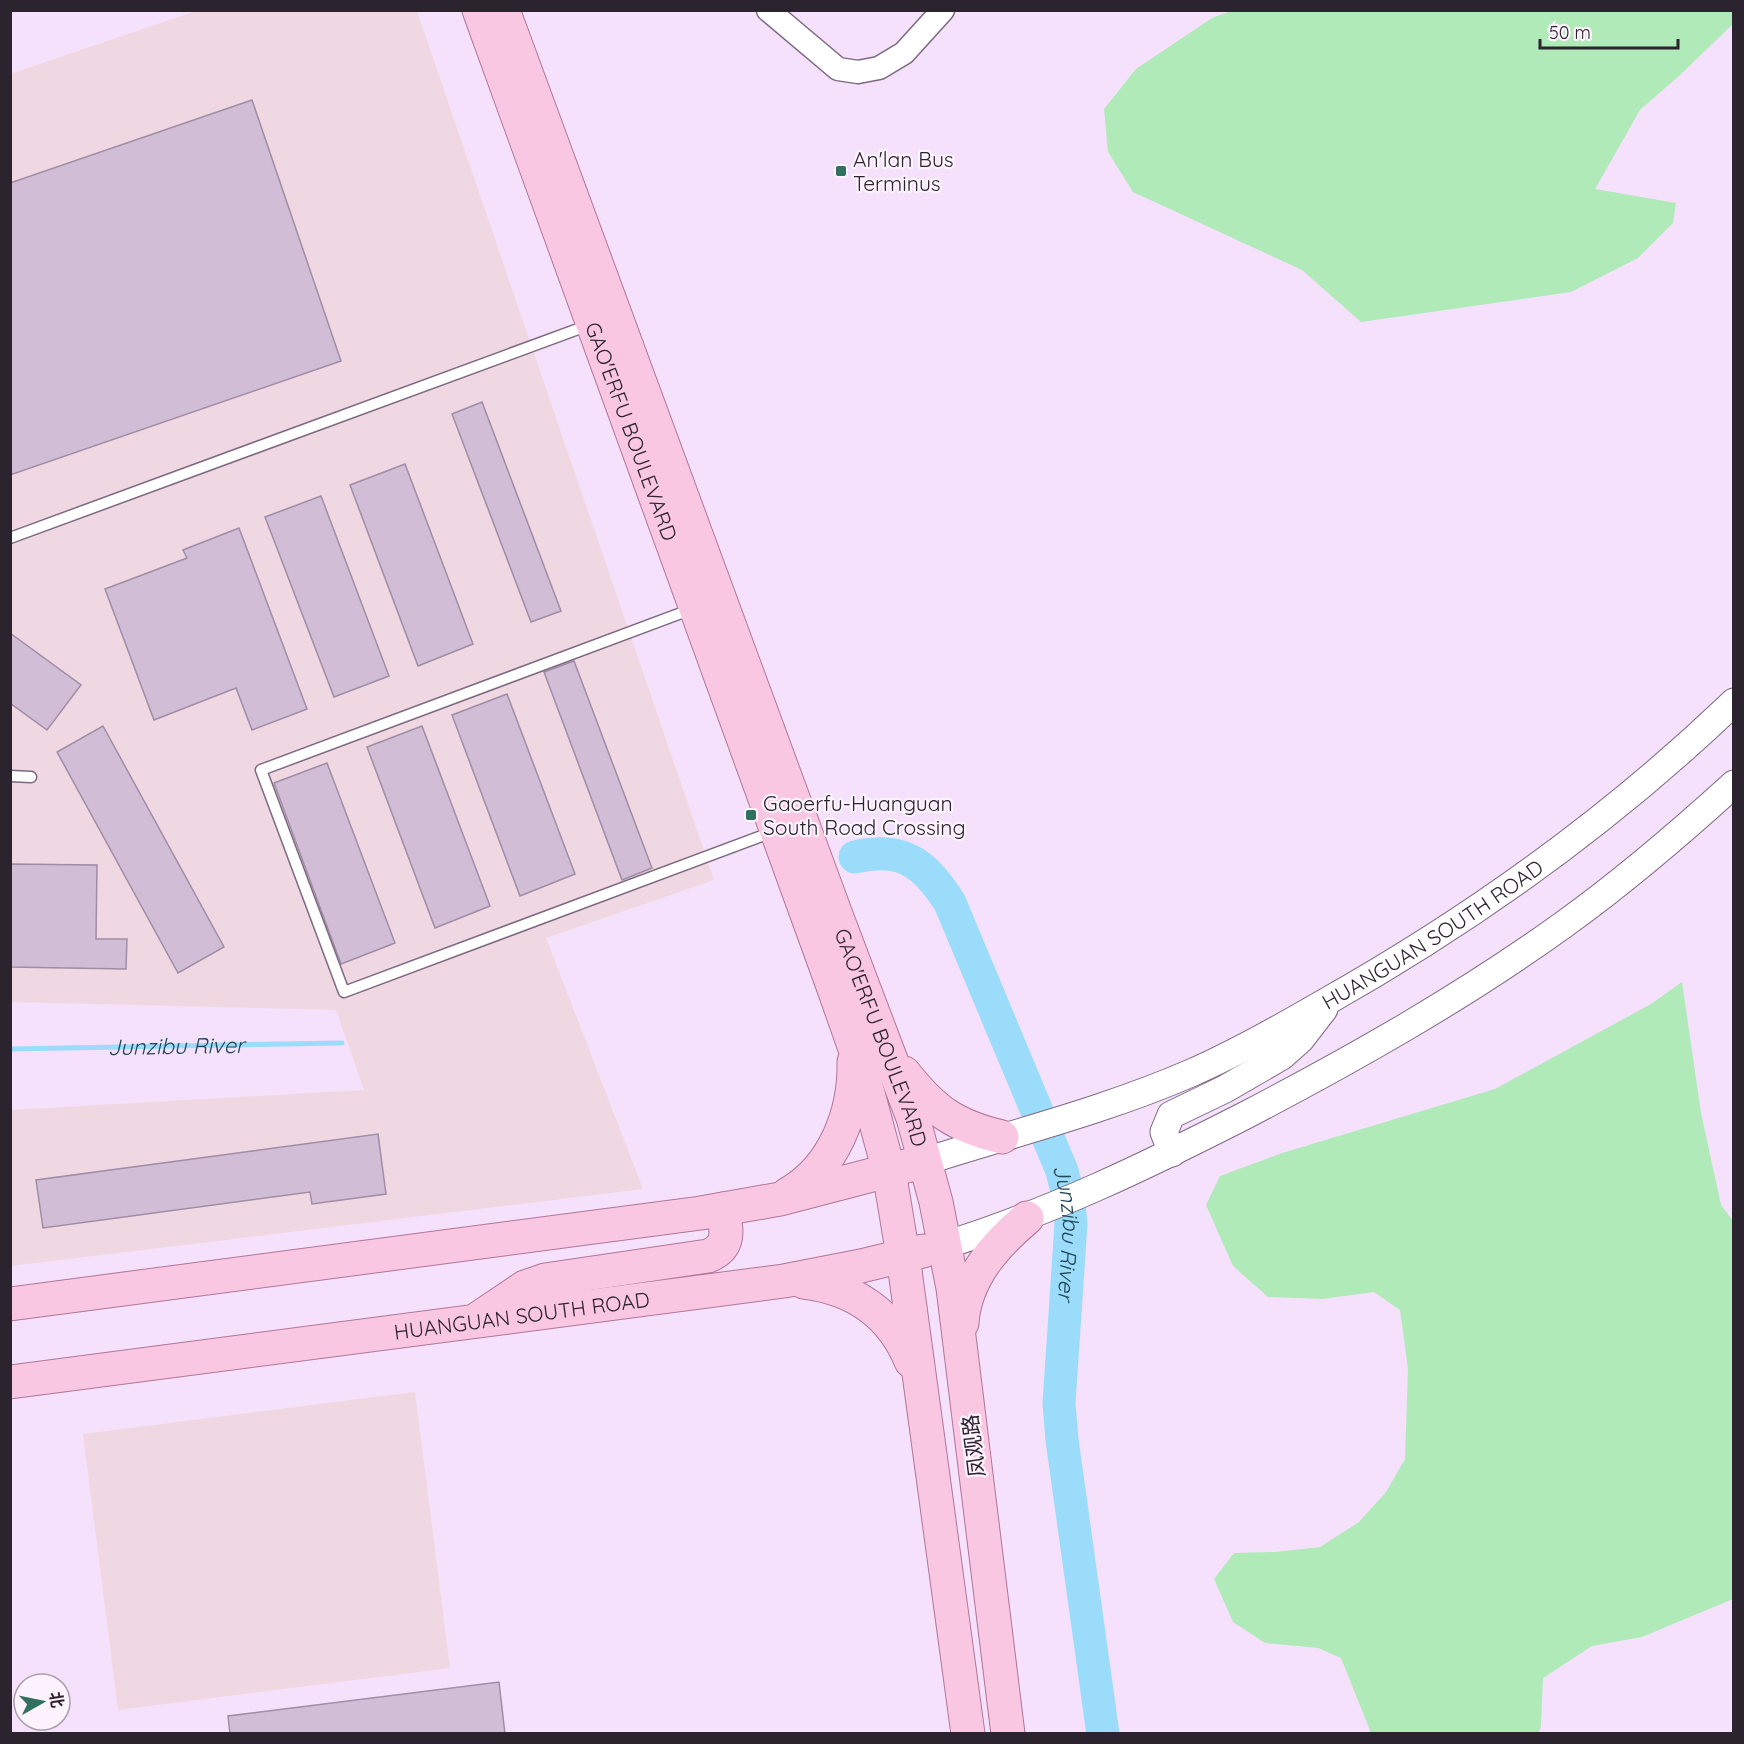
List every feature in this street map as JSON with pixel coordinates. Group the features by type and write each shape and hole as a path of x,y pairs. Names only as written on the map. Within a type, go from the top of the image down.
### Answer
{"main road":[{"name":"GAO'ERFU BOULEVARD","path":"478,10 696,608 823,920 867,1038 913,1118 926,1161"},
{"name":"GAO'ERFU BOULEVARD","path":"503,10 790,842"},
{"name":"GAO'ERFU BOULEVARD","path":"867,1038 878,1125 889,1171"},
{"path":"780,1199 799,1188 815,1174 839,1137 867,1038 896,1062 936,1109 958,1123 1002,1137"},
{"path":"10,1304 632,1223 723,1209 780,1199 926,1161"},
{"name":"凤观路","path":"926,1161 945,1245 960,1342 1008,1734"},
{"name":"凤观路","path":"889,1171 903,1256 968,1734"},
{"path":"473,1322 525,1287 545,1280 708,1256 718,1252 724,1244 727,1233 723,1209"},
{"path":"960,1342 962,1314 979,1270 990,1253 1027,1218"},
{"name":"HUANGUAN SOUTH ROAD","path":"10,1382 784,1281 945,1245"},
{"path":"784,1281 821,1284 843,1291 864,1301 882,1314 896,1331 907,1351 921,1393"}],"street":[{"path":"768,10 838,69 858,72 879,68 904,53 943,10"},
{"name":"HUANGUAN SOUTH ROAD","path":"1002,1137 1094,1109 1191,1073 1236,1052 1332,999 1407,954 1522,879 1627,799 1734,702"},
{"path":"1332,999 1300,1040 1282,1056 1225,1089 1171,1116 1164,1132 1172,1153 1294,1090 1375,1044 1510,961 1614,886 1734,784"},
{"path":"926,1161 1002,1137"},
{"name":"HUANGUAN SOUTH ROAD","path":"945,1245 1027,1218 1172,1153"}],"lane":[{"path":"10,538 593,324"},
{"path":"696,608 261,770 344,992 790,842"},
{"path":"10,776 31,777"}],"shaded area":[{"path":"196,11 417,11 714,880 546,938 643,1189 11,1266 11,1110 364,1090 336,1010 11,1002 10,74"},
{"path":"415,1392 450,1668 118,1710 83,1434"}],"green space":[{"path":"1733,10 1734,23 1640,110 1595,189 1676,203 1673,223 1638,258 1571,292 1361,322 1302,270 1133,192 1108,152 1104,109 1136,69 1212,18 1231,11"},
{"path":"1682,982 1701,1113 1721,1205 1733,1221 1733,1599 1642,1637 1592,1646 1543,1678 1539,1733 1371,1733 1341,1658 1318,1648 1265,1643 1233,1622 1214,1579 1234,1553 1275,1552 1320,1547 1359,1522 1386,1492 1405,1459 1408,1369 1400,1310 1374,1292 1322,1299 1268,1297 1233,1266 1206,1205 1220,1176 1282,1153 1495,1089 1651,1004"}],"building":[{"path":"252,100 341,361 10,475 10,183"},
{"path":"482,402 561,611 531,622 452,414"},
{"path":"405,464 473,644 418,666 350,485"},
{"path":"321,496 389,676 334,697 265,517"},
{"path":"239,528 307,709 252,730 236,688 154,720 105,589 187,558 183,550"},
{"path":"10,633 81,685 47,730 10,703"},
{"path":"574,661 652,868 622,880 544,672"},
{"path":"507,694 575,874 520,896 452,715"},
{"path":"103,726 224,947 178,973 57,752"},
{"path":"422,726 490,906 435,928 367,747"},
{"path":"327,763 395,943 341,964 274,783"},
{"path":"10,864 97,865 96,939 127,939 126,969 10,967"},
{"path":"378,1134 386,1194 312,1204 310,1192 43,1228 36,1180"},
{"path":"499,1682 505,1734 230,1734 228,1716"}],"waterway":[{"name":"Junzibu River","path":"855,857 872,854 899,856 921,868 941,889 950,903 1062,1171 1068,1195 1071,1224 1059,1403 1062,1440 1103,1734"},
{"name":"Junzibu River","path":"10,1049 342,1043"}],"place":[{"name":"An'lan Bus Terminus","path":"841,171"},
{"name":"Gaoerfu-Huanguan South Road Crossing","path":"751,815"}]}
